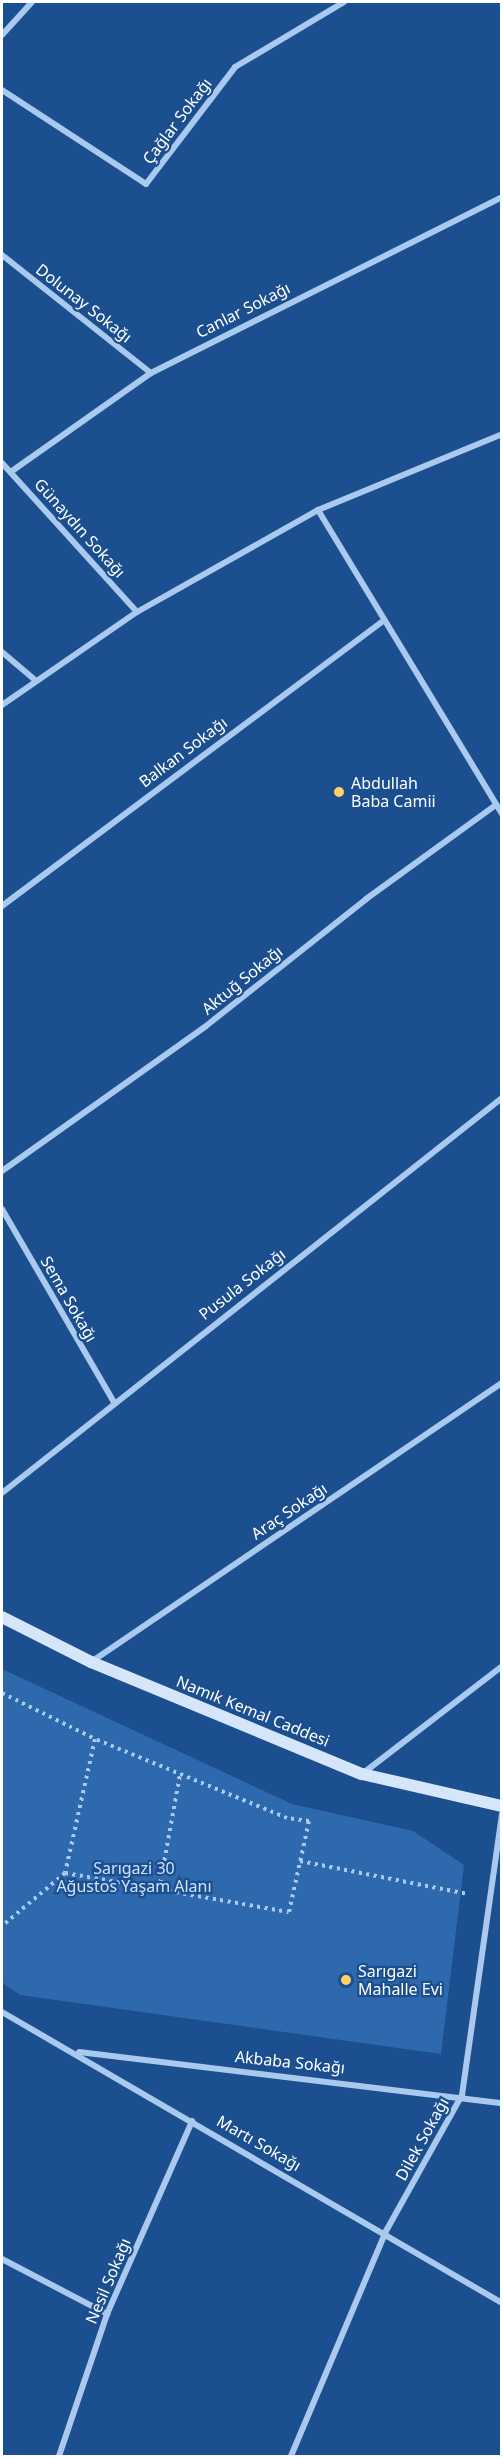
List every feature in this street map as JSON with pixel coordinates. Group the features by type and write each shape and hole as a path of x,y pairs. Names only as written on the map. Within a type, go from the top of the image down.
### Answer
{"main road":[{"name":"Namık Kemal Caddesi","path":"2,1617 91,1662 362,1774 501,1806"}],"street":[{"path":"2,35 32,2"},
{"name":"Çağlar Sokağı","path":"2,90 146,184 235,67 344,2"},
{"name":"Canlar Sokağı","path":"12,471 151,373 501,197"},
{"name":"Dolunay Sokağı","path":"2,255 151,373"},
{"path":"2,705 35,680 137,612 318,510 501,434"},
{"name":"Günaydın Sokağı","path":"2,463 12,471 137,612"},
{"path":"318,510 382,622 501,814"},
{"name":"Balkan Sokağı","path":"2,906 382,622"},
{"path":"2,652 35,680"},
{"name":"Aktuğ Sokağı","path":"2,1171 206,1026 366,898 496,805"},
{"name":"Pusula Sokağı","path":"2,1493 114,1402 501,1098"},
{"name":"Sema Sokağı","path":"2,1209 114,1402"},
{"name":"Araç Sokağı","path":"91,1662 501,1383"},
{"path":"362,1774 501,1666"},
{"name":"Dilek Sokağı","path":"291,2457 386,2231 462,2095 501,1814"},
{"name":"Martı Sokağı","path":"2,2012 75,2051 192,2121 386,2231 501,2303"},
{"name":"Akbaba Sokağı","path":"75,2051 462,2095 501,2103"},
{"name":"Nesil Sokağı","path":"59,2457 107,2314 192,2121"},
{"path":"2,2259 107,2314"}],"path":[{"path":"2,1700 4,1694 95,1739 287,1818 309,1821 289,1912 65,1873"},
{"path":"2,1926 65,1873 95,1739"},
{"path":"159,1890 180,1774"},
{"path":"300,1861 490,1898"}],"green space":[{"name":"Sarıgazi 30 Ağustos Yaşam Alanı","path":"2,1669 292,1804 413,1831 464,1865 441,2054 20,1995 2,1983"}],"place":[{"name":"Abdullah Baba Camii","path":"339,792"},
{"name":"Sarıgazi Mahalle Evi","path":"346,1980"}]}
